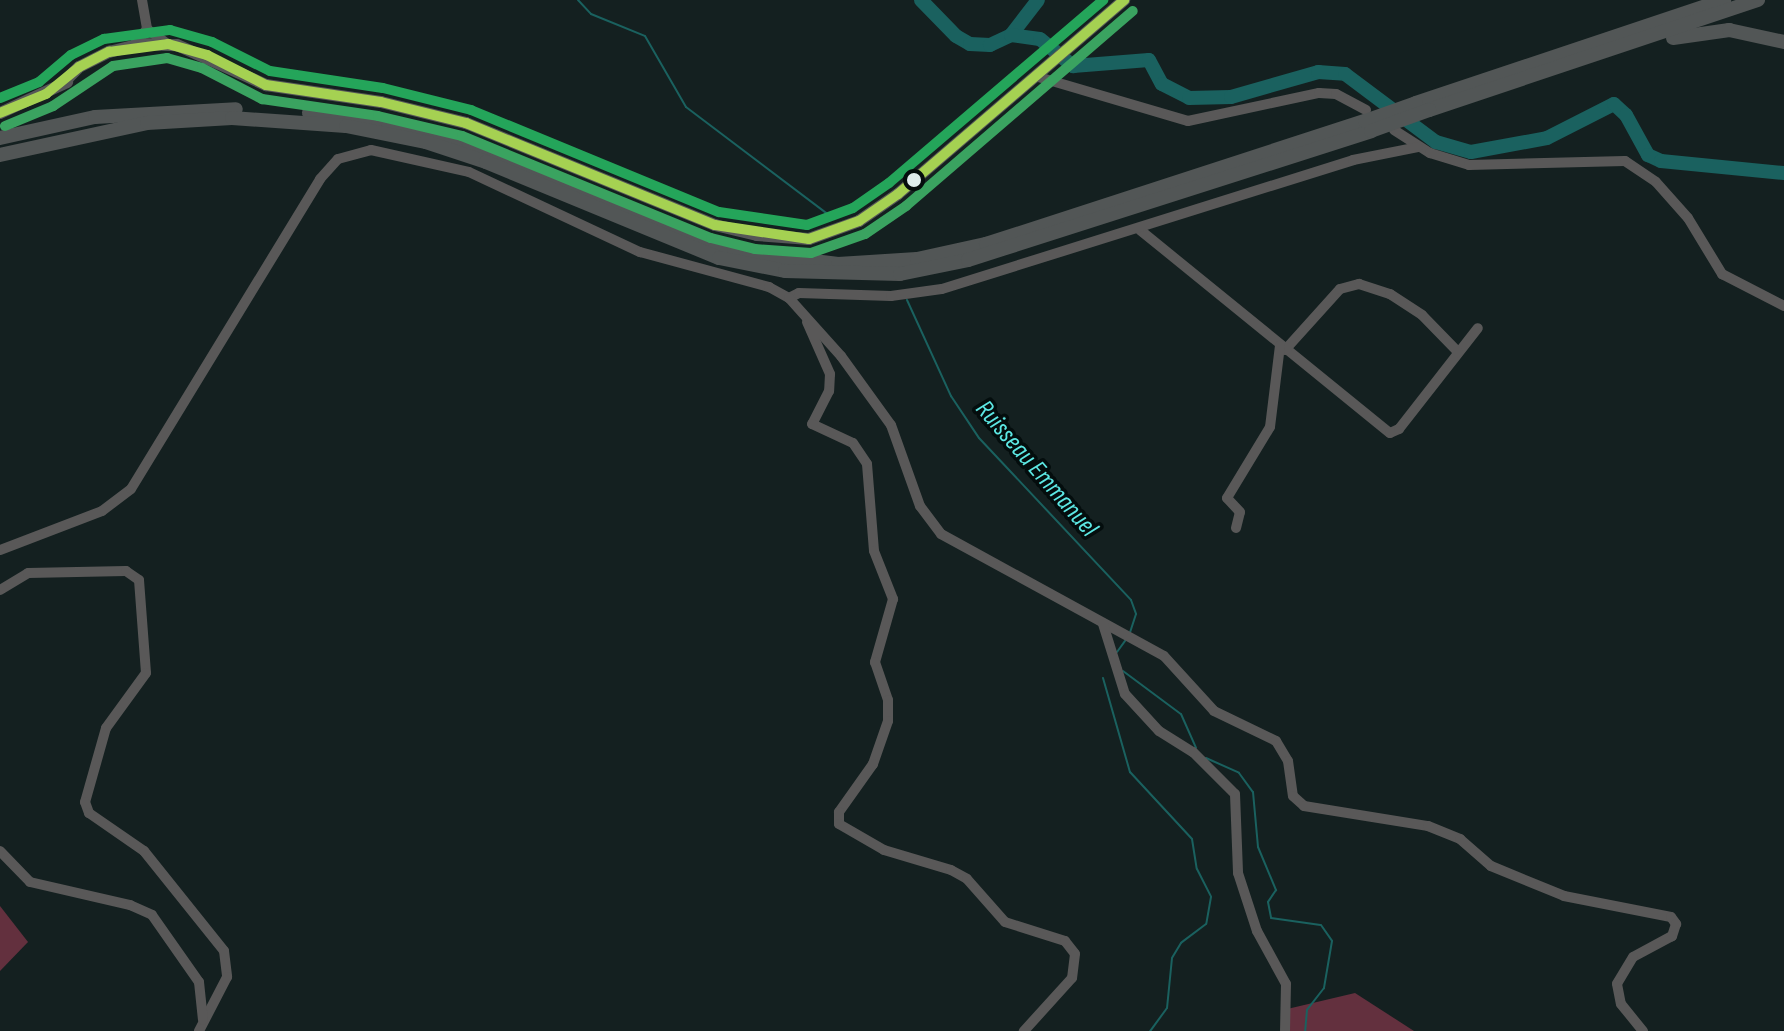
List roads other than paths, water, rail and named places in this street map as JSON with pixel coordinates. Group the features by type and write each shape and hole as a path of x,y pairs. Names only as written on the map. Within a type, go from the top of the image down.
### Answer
{"highway":[{"path":"1422,107 1721,0"},
{"path":"0,138 95,117 188,109 285,111 388,122 497,155 734,251 838,264 917,259 986,244 1368,121 1622,49 1758,0"},
{"path":"1622,49 1729,30 1784,42"},
{"path":"0,155 147,123 232,118 346,126 426,142 486,162 719,258 785,271 900,274 968,260 1368,121"}],"main road":[{"path":"62,84 95,58 140,45 183,49 266,85 381,102 466,123 685,214 787,239 833,233 878,209 1124,0"},
{"path":"0,113 62,84 102,59 140,45 147,29"},
{"path":"80,74 121,56 164,47"}],"street":[{"path":"142,0 147,29 164,47"},
{"path":"1040,71 1188,121 1319,93 1336,94 1368,121"},
{"path":"1394,130 1418,147 1469,165 1625,161 1656,182 1688,218 1722,274 1784,306"},
{"path":"789,298 799,293 891,296 942,289 1140,230 1353,160 1418,147"},
{"path":"0,550 102,511 131,489 320,179 353,152 371,150 497,181 640,252 769,287 789,298 841,356 891,425 920,506 941,534 1164,656 1214,711 1276,741 1288,761 1293,796 1304,806 1428,826 1460,839 1491,866 1532,879 1564,896 1603,900 1674,919 1672,936 1633,957 1619,977 1621,1004 1643,1031"},
{"path":"1140,230 1283,348 1394,433 1478,328"},
{"path":"1236,528 1240,512 1227,498 1270,427 1283,348 1340,289 1359,284 1390,294 1422,315 1458,352"},
{"path":"807,320 830,374 829,391 812,424 847,439 863,456 872,490 874,551 893,599 875,662 888,700 888,721 873,764 839,812 839,824 884,850 951,870 967,879 1005,922 1065,941 1075,954 1072,978 1024,1031"},
{"path":"0,590 28,573 126,571 139,580 146,673 106,728 85,802 89,813 144,851 224,951 227,977 201,1027"},
{"path":"1103,624 1115,675 1125,694 1159,731 1193,752 1235,794 1236,862 1257,931 1286,984 1285,1031"},
{"path":"0,851 30,882 130,905 152,915 199,982 201,1027"}],"waterway":[{"name":"Ruisseau Emmanuel","path":"578,0 591,14 645,36 686,107 826,213"},
{"path":"921,0 956,36 970,44 990,45 1011,35 1038,0"},
{"path":"1011,35 1040,39 1073,66 1149,60 1162,84 1189,98 1231,97 1318,72 1345,74 1436,142 1471,152 1547,138 1614,104 1626,115 1648,155 1661,161 1784,173"},
{"name":"Ruisseau Emmanuel","path":"907,300 951,396 979,438 1131,600 1136,614 1130,633"},
{"name":"Ruisseau Emmanuel","path":"1117,652 1125,641"},
{"path":"1123,671 1181,714 1196,748"},
{"name":"Ruisseau Emmanuel","path":"1103,678 1130,772 1192,839 1197,869 1211,897 1206,924 1181,943 1172,958 1167,1008 1150,1031"},
{"path":"1206,758 1239,773 1253,792 1258,847 1276,890 1268,902 1271,918 1321,925 1332,941 1324,988 1307,1010 1305,1031"}]}
